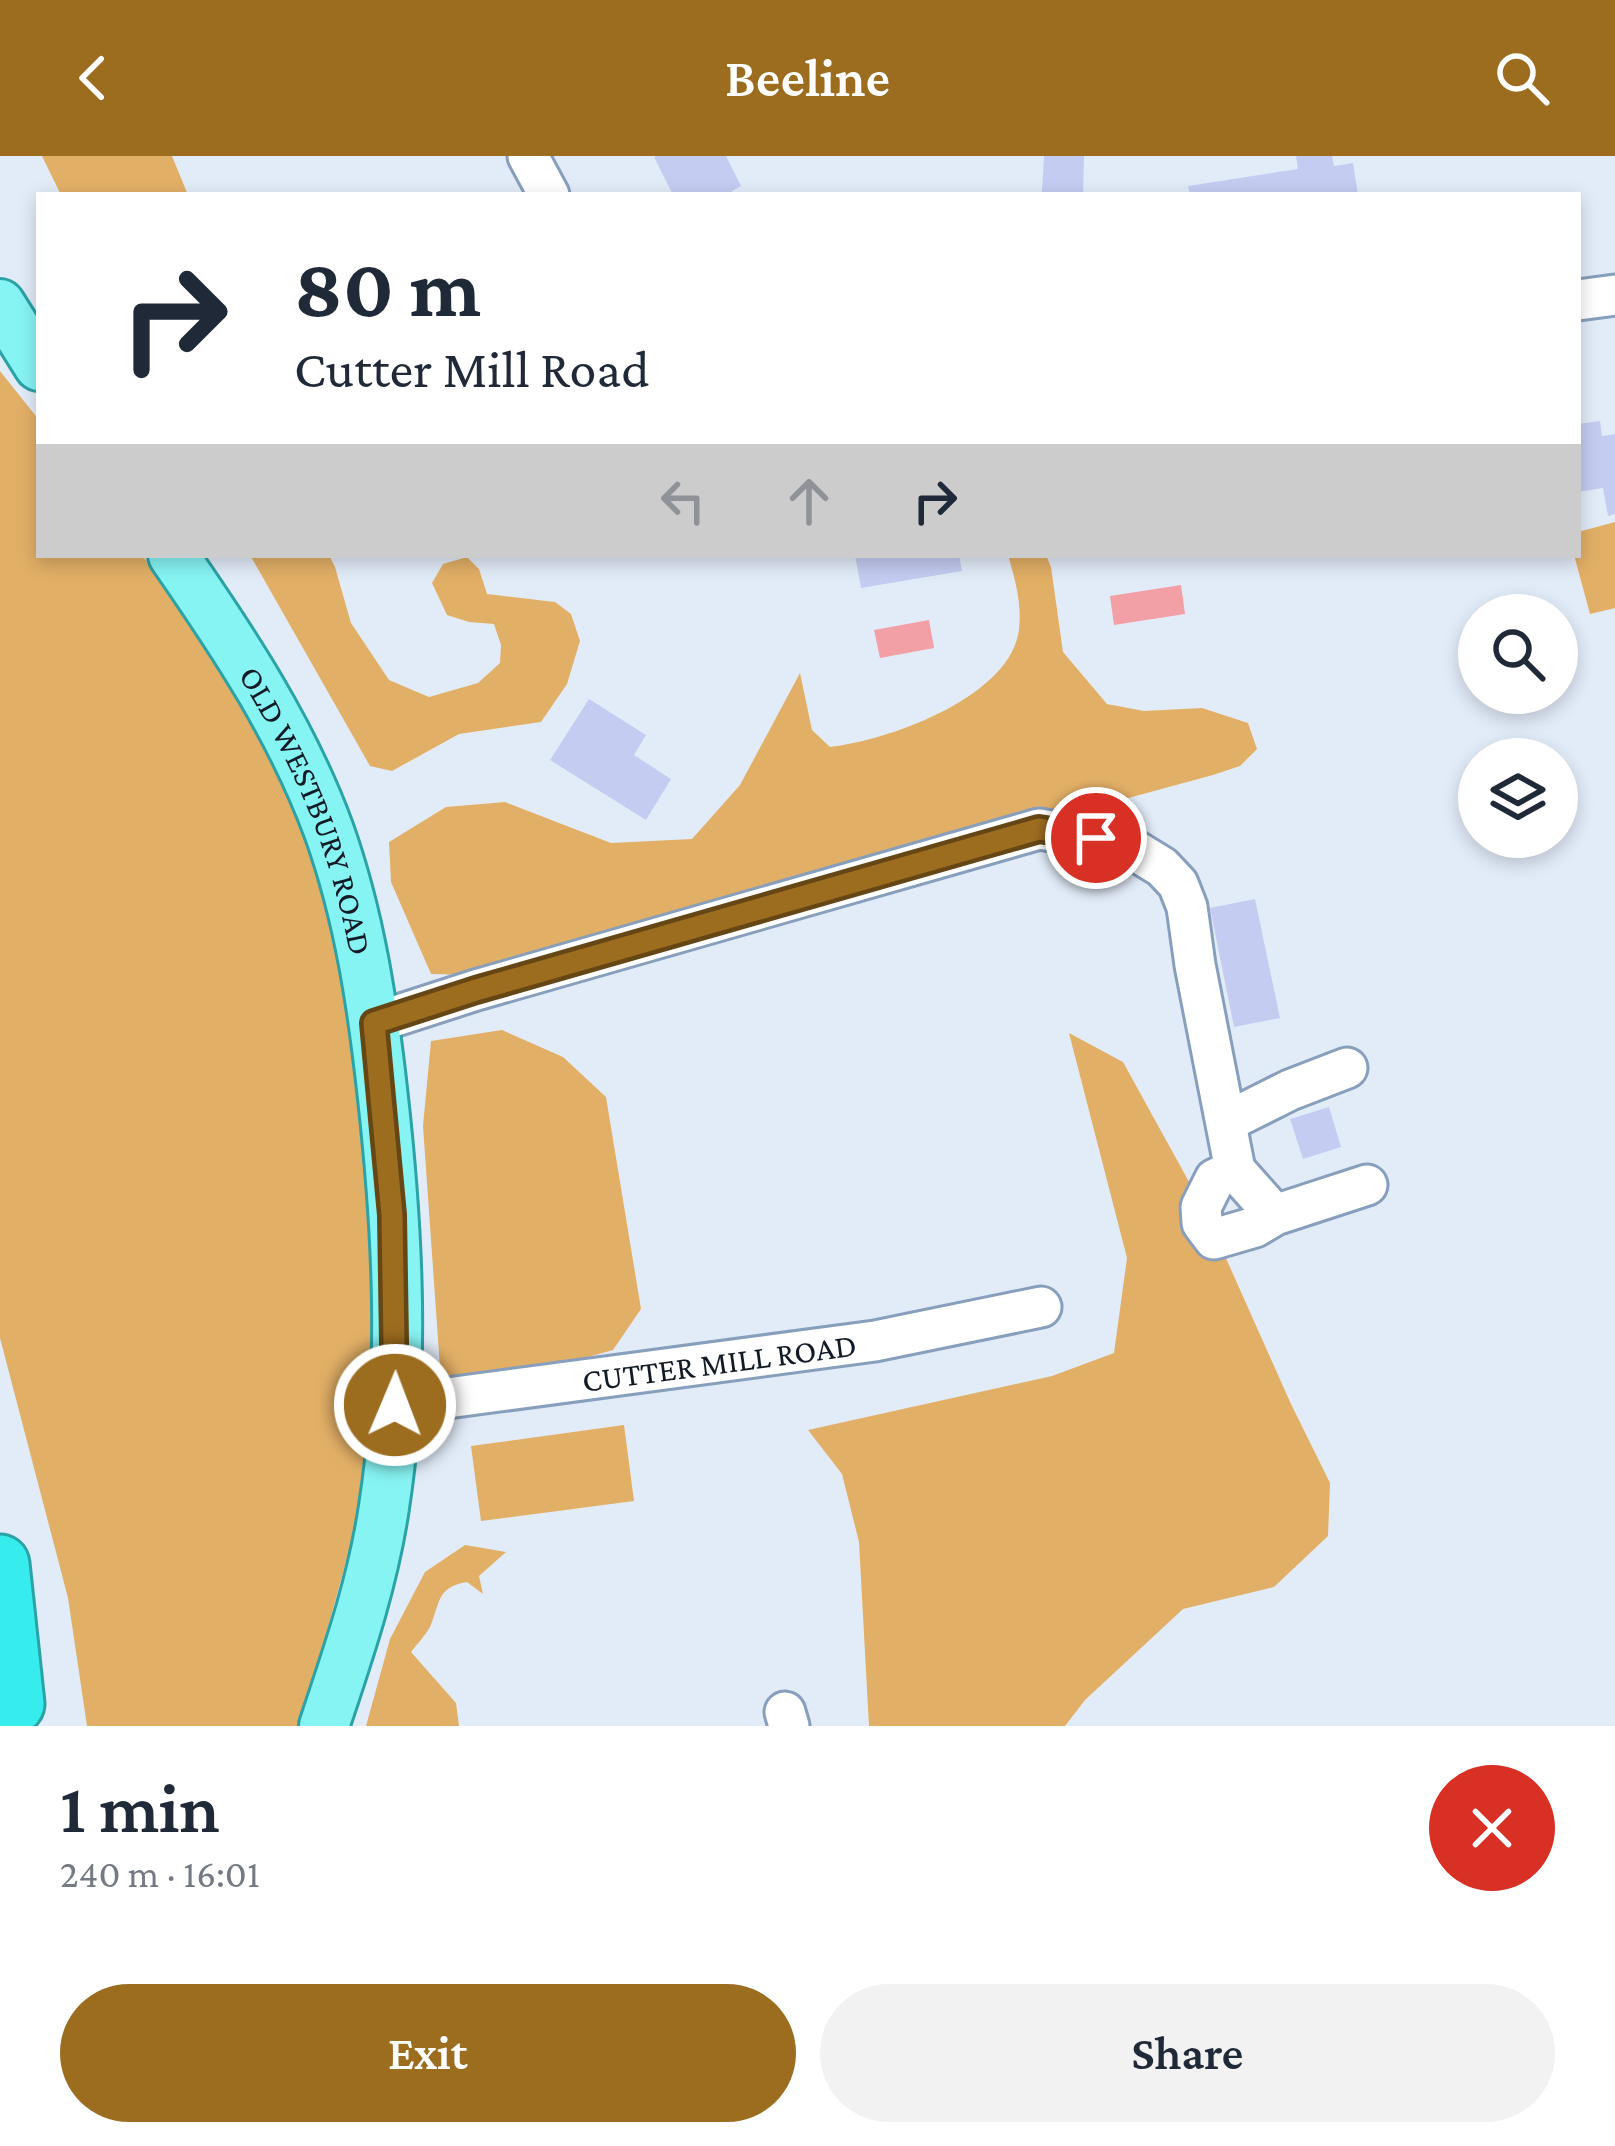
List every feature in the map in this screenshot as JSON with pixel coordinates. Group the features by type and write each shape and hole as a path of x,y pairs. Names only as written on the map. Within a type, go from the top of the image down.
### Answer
{"highway":[{"path":"0,1564 16,1715"},
{"path":"0,1631 16,1715"}],"main road":[{"path":"0,304 36,360"},
{"name":"OLD WESTBURY ROAD","path":"175,558 250,668 296,753 351,902 374,1023 391,1181 395,1405 376,1550 324,1726"}],"street":[{"path":"528,156 547,192"},
{"path":"1581,300 1615,295"},
{"path":"374,1023 1039,829 1096,838 1131,848 1162,867 1178,884 1187,907 1235,1170 1275,1215"},
{"path":"1228,1121 1347,1068"},
{"path":"1235,1170 1215,1179 1201,1207 1202,1223 1214,1239 1367,1185"},
{"name":"CUTTER MILL ROAD","path":"395,1405 875,1341 1040,1307"}],"shaded area":[{"path":"42,156 172,156 187,192 60,192"},
{"path":"0,371 36,416 36,558 144,558 249,701 340,914 369,1134 376,1452 301,1726 87,1726 68,1598 0,1338"},
{"path":"1615,522 1615,608 1590,614 1575,558 1581,558 1581,531"},
{"path":"252,558 330,558 351,623 389,680 429,697 478,683 500,663 501,645 494,624 447,615 432,583 443,564 468,558 479,569 487,594 555,602 571,614 580,641 567,684 541,722 459,734 392,771 370,766"},
{"path":"1009,558 1047,558 1063,652 1107,704 1144,711 1202,708 1248,723 1257,749 1240,766 1213,775 476,975 431,974 391,882 389,842 446,807 505,802 611,843 692,839 740,785 800,673 812,730 830,747 913,725 971,695 1011,653 1019,629"},
{"path":"1181,585 1185,614 1114,625 1110,596"},
{"path":"929,620 934,648 880,658 874,630"},
{"path":"502,1030 563,1057 606,1097 641,1309 613,1350 488,1385 441,1382 423,1126 431,1041"},
{"path":"1069,1033 1123,1062 1204,1209 1330,1483 1328,1536 1274,1587 1183,1609 1085,1700 1065,1726 869,1726 859,1542 842,1474 808,1430 1052,1376 1114,1353 1127,1258"},
{"path":"624,1425 634,1501 481,1521 471,1446"},
{"path":"465,1545 506,1552 479,1576 483,1594 467,1582 444,1592 430,1627 411,1652 456,1703 459,1726 366,1726 390,1639 425,1572"}],"building":[{"path":"726,156 741,186 732,192 672,192 654,157"},
{"path":"1044,156 1084,156 1083,192 1042,192"},
{"path":"1296,156 1332,156 1334,166 1353,163 1358,192 1189,192 1188,186 1298,169"},
{"path":"1600,421 1602,436 1615,434 1615,514 1608,516 1603,488 1581,492 1581,424"},
{"path":"856,558 960,558 962,571 861,588"},
{"path":"589,699 646,735 634,755 671,779 646,820 550,760"},
{"path":"1255,899 1280,1018 1234,1027 1210,908"},
{"path":"1329,1107 1341,1147 1303,1159 1290,1119"}],"route":[{"path":"395,1405 392,1215 374,1023 1039,829 1096,838"}]}
